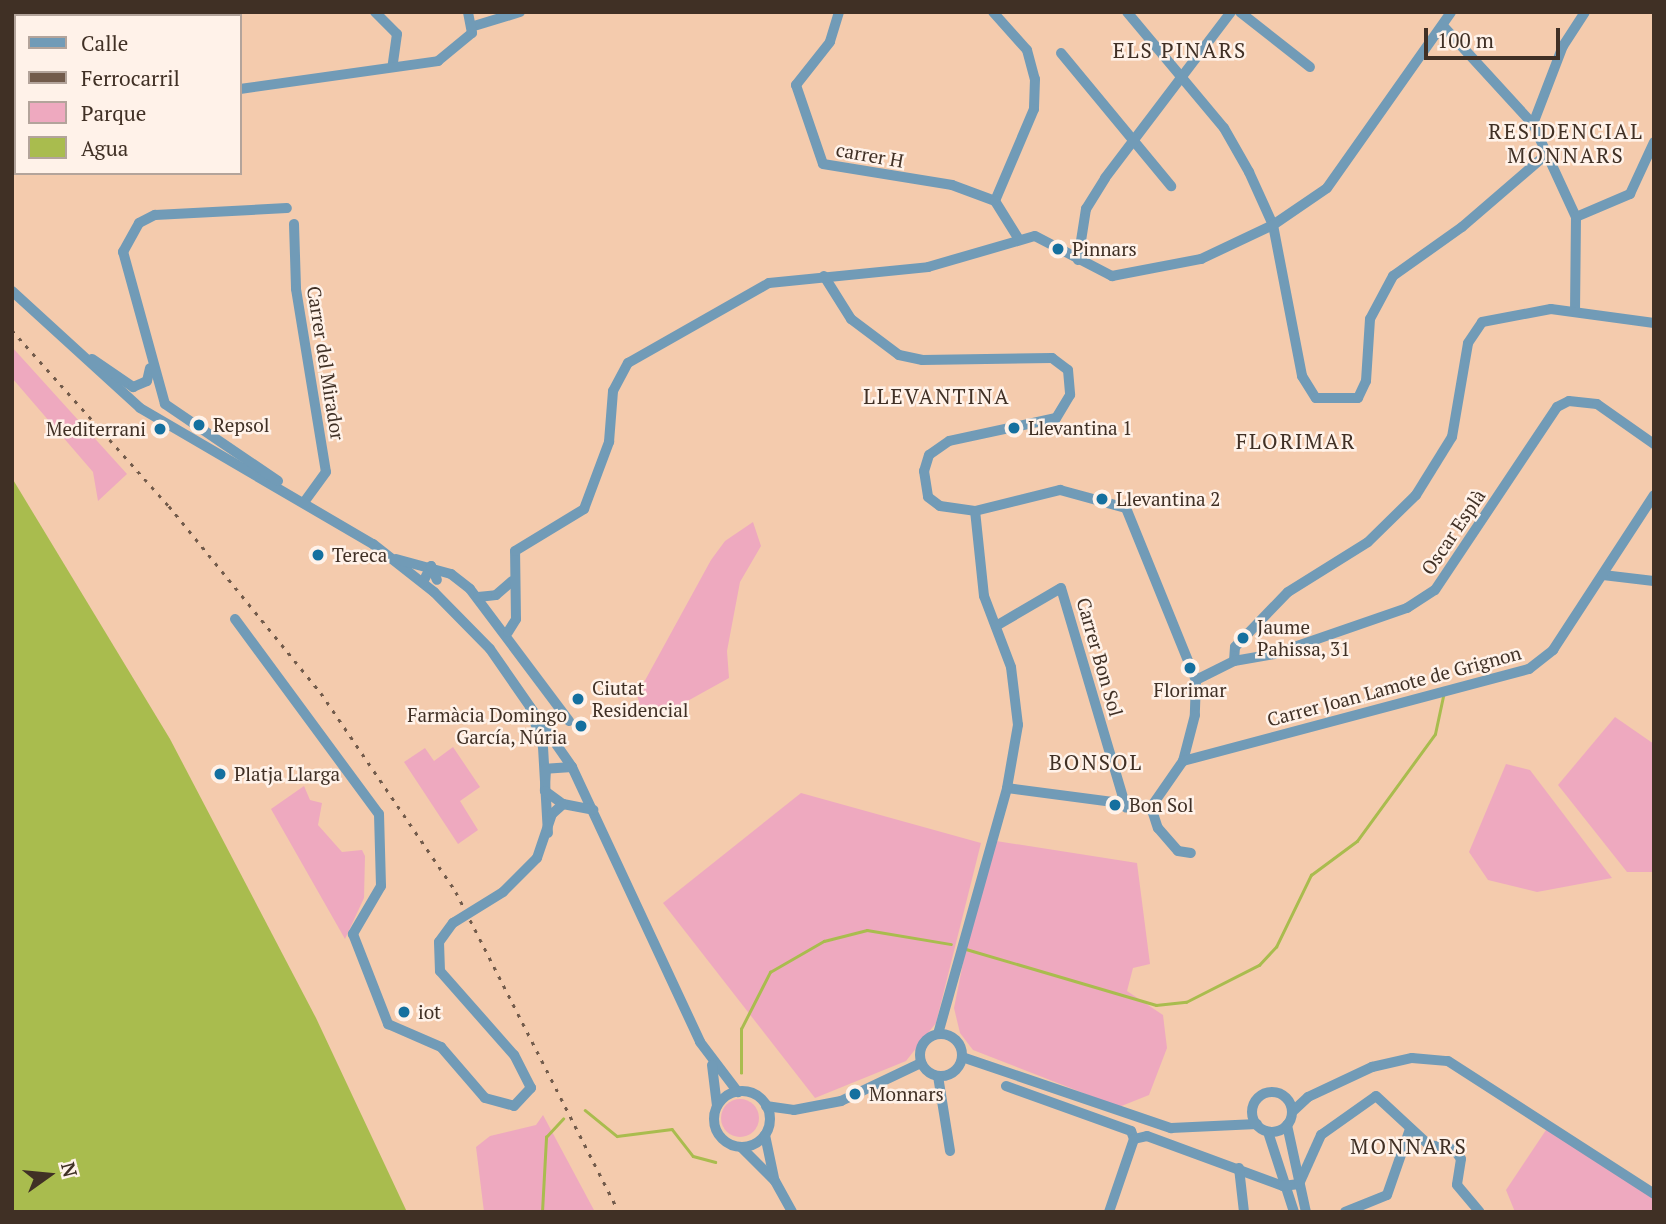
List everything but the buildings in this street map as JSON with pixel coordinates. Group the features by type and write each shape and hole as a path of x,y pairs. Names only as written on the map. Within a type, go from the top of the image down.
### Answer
{"street":[{"path":"375,12 397,34 393,64"},
{"path":"468,12 474,26"},
{"path":"242,89 447,57 474,26 520,12"},
{"name":"carrer H","path":"839,12 830,42 796,85 822,164 952,185 995,201"},
{"path":"993,12 1027,50 1035,79 1034,109 995,201 1018,238"},
{"path":"1127,12 1224,128 1273,225 1308,393 1344,402 1363,389 1370,319 1392,276 1462,227 1547,154"},
{"path":"1078,260 1086,209 1180,77 1231,12"},
{"path":"1240,12 1310,67"},
{"path":"508,632 516,619 512,581 515,551 584,509 592,496 612,428 612,391 628,363 769,283 928,267 1018,238 1035,236 1112,276 1160,271 1273,225 1327,188 1444,27 1451,12"},
{"path":"1533,124 1566,39 1586,12"},
{"path":"1444,27 1533,124 1547,154 1576,217 1575,310"},
{"path":"1061,53 1135,139 1171,186"},
{"path":"1576,217 1630,194 1654,142"},
{"path":"286,490 165,404 151,366 124,266 128,236 139,223 155,215 287,208"},
{"name":"Carrer del Mirador","path":"294,224 296,289 326,472 306,501"},
{"path":"824,276 850,319 899,355 922,360 1052,358 1068,370 1070,395 1056,418 949,441 929,455 924,471 928,497 952,510 975,511 1045,490 1126,508 1196,680 1195,715 1183,761 1151,807"},
{"path":"12,291 64,344 178,433 306,501 393,558 434,592 526,695 572,767 595,811 712,1065 718,1106 717,1131 741,1147 775,1181 792,1212"},
{"path":"1234,661 1235,647 1288,592 1368,542 1416,495 1452,437 1473,331 1500,314 1575,310 1654,323"},
{"path":"64,344 133,387 147,381 151,366"},
{"name":"Oscar Esplà","path":"1196,680 1234,661 1274,654 1407,608 1435,590 1557,407 1597,404 1654,444"},
{"name":"Carrer Joan Lamote de Grignon","path":"1183,761 1529,669 1553,650 1654,495"},
{"path":"922,1063 923,1045 938,1034 948,1012 963,930 1007,788 1018,724 1011,667 984,596 975,511"},
{"path":"393,558 451,574 478,597 508,632 569,721"},
{"path":"423,582 431,566 437,580 434,592"},
{"path":"437,580 451,574"},
{"path":"1603,575 1654,581"},
{"path":"478,597 496,595 512,581"},
{"name":"Carrer Bon Sol","path":"996,626 1061,588 1126,808"},
{"path":"234,619 379,814 381,886 353,934 354,948 388,1024 441,1047 493,1103 514,1106 530,1095 500,1034 440,971 439,942 453,923 503,892 537,858 548,833 552,814 563,804"},
{"path":"526,695 543,747 541,778 548,833"},
{"path":"541,778 553,764 572,767"},
{"path":"541,778 549,797 563,804 580,802 595,811"},
{"path":"1007,788 1126,808 1151,807"},
{"path":"1151,807 1165,835 1178,850 1191,853"},
{"path":"948,1012 954,1039 962,1057 1171,1128 1256,1124 1268,1132 1306,1212"},
{"path":"938,1034 954,1039"},
{"path":"938,1076 956,1069 962,1057"},
{"path":"1294,1212 1287,1125 1292,1112 1308,1097 1394,1060 1448,1061 1654,1194"},
{"path":"712,1065 738,1092 766,1106 794,1110 841,1101 922,1063"},
{"path":"922,1063 938,1076 950,1151"},
{"path":"1006,1086 1131,1131 1134,1139 1108,1211"},
{"path":"718,1106 738,1092"},
{"path":"1233,1123 1266,1092 1308,1097"},
{"path":"1284,1095 1292,1112"},
{"path":"1293,1185 1315,1142 1376,1096 1432,1147 1454,1149 1461,1158 1457,1185 1480,1212"},
{"path":"766,1106 775,1181"},
{"path":"1253,1106 1256,1124"},
{"path":"741,1147 794,1110"},
{"path":"1268,1132 1287,1125"},
{"path":"1345,1212 1387,1195 1410,1129"},
{"path":"1134,1139 1147,1136 1293,1185"},
{"path":"1239,1168 1244,1212"}],"green space":[{"path":"12,12 106,12 14,14 12,71"},
{"path":"12,347 127,474 98,501 93,472 12,378"},
{"path":"753,522 761,546 740,582 727,651 729,678 655,719 643,715 637,695 711,560 725,541"},
{"path":"1615,717 1654,744 1654,872 1627,872 1558,785"},
{"path":"453,747 480,787 460,801 478,830 458,844 404,762 425,748 434,761"},
{"path":"1506,764 1530,770 1612,878 1537,892 1488,880 1469,852"},
{"path":"304,786 310,800 322,803 318,825 342,852 362,850 365,856 364,898 345,939 271,809"},
{"path":"801,793 981,843 936,1023 906,1061 815,1098 663,903"},
{"path":"996,841 1137,863 1150,964 1133,968 1127,991 1163,1015 1167,1048 1149,1095 1119,1107 973,1050 960,1033 954,1008 964,958"},
{"path":"740,1099 753,1105 759,1118 753,1131 740,1137 727,1131 721,1118 727,1105"},
{"path":"543,1115 595,1212 484,1212 476,1147 490,1136 536,1125"},
{"path":"1550,1124 1654,1194 1654,1212 1515,1212 1506,1190"}],"water":[{"path":"12,478 170,739 316,1018 407,1212 12,1212"}],"waterway":[{"path":"966,949 1156,1005 1186,1002 1259,965 1276,947 1311,875 1357,841 1435,734 1443,695"},
{"path":"741,1073 741,1029 770,972 824,941 867,930 951,944"},
{"path":"585,1110 617,1136 672,1129 693,1156 715,1162"},
{"path":"542,1212 546,1137 563,1119"}],"railway":[{"path":"12,330 169,506 321,693 456,892 619,1212"}],"place":[{"name":"Pinnars","path":"1058,249"},
{"name":"Repsol","path":"199,425"},
{"name":"Llevantina 1","path":"1014,428"},
{"name":"Mediterrani","path":"160,429"},
{"name":"Llevantina 2","path":"1102,499"},
{"name":"Tereca","path":"318,555"},
{"name":"Jaume Pahissa, 31","path":"1243,638"},
{"name":"Florimar","path":"1190,668"},
{"name":"Ciutat Residencial","path":"578,699"},
{"name":"Farmàcia Domingo García, Núria","path":"581,726"},
{"name":"Platja Llarga","path":"220,774"},
{"name":"Bon Sol","path":"1115,805"},
{"name":"iot","path":"404,1012"},
{"name":"Monnars","path":"855,1094"}],"district":[{"name":"ELS PINARS","path":"1180,50"},
{"name":"RESIDENCIAL MONNARS","path":"1566,143"},
{"name":"LLEVANTINA","path":"937,396"},
{"name":"FLORIMAR","path":"1296,441"},
{"name":"BONSOL","path":"1096,762"},
{"name":"MONNARS","path":"1409,1146"}]}
